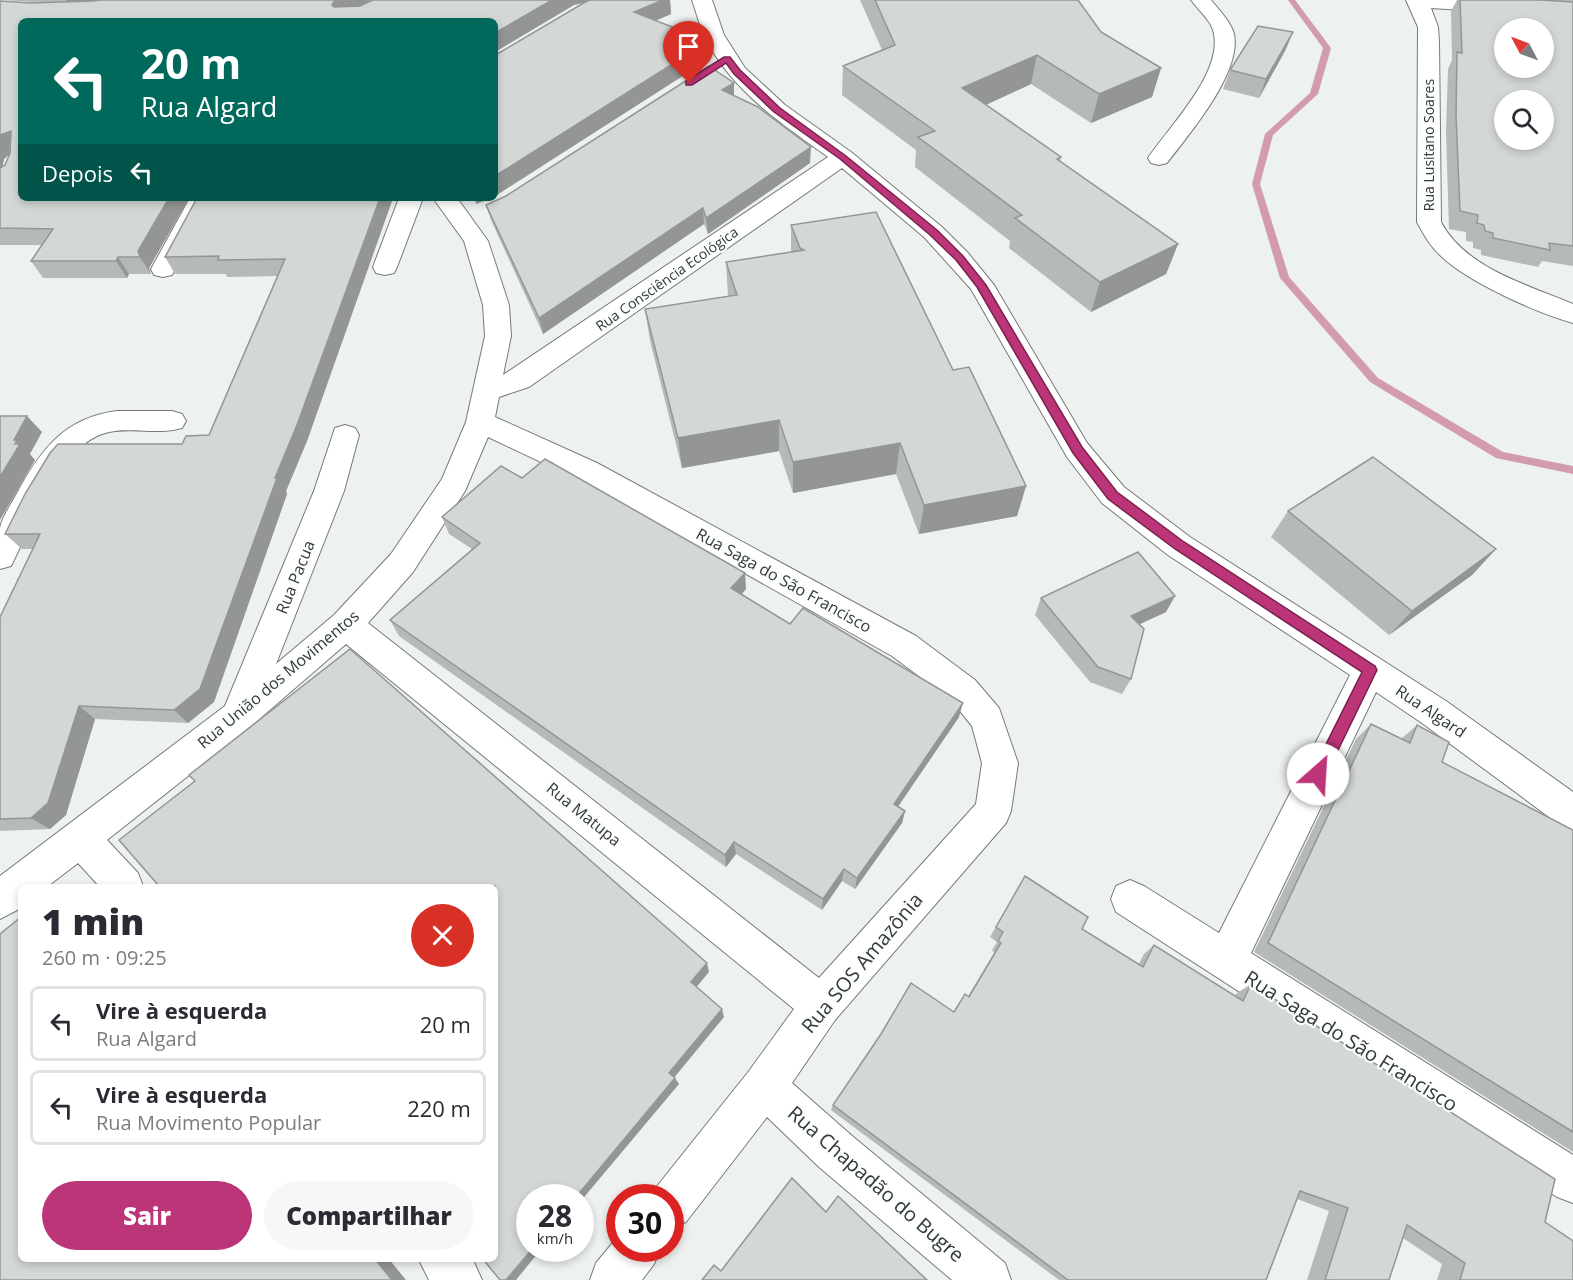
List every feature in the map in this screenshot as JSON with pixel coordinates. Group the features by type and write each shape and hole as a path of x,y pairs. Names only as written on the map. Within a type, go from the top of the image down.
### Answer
{"street":[{"name":"Rua Algard","path":"702,0 714,35 717,65 737,72 777,110 843,158 933,232 959,258 981,285 1077,450 1113,495 1179,546 1434,712 1573,813"},
{"path":"1160,158 1217,74 1224,53 1224,33 1217,19 1201,0"},
{"path":"1417,1 1573,11"},
{"name":"Rua Lusitano Soares","path":"1417,1 1428,27 1429,42 1429,222 1432,232 1458,257 1486,273 1573,314"},
{"name":"Rua Consciência Ecológica","path":"487,392 519,380 843,158"},
{"path":"163,269 200,201"},
{"path":"385,267 410,201"},
{"name":"Rua União dos Movimentos","path":"21,884 238,716 346,625 402,563 455,483 480,422 498,336 496,305 476,241 462,211"},
{"path":"0,557 39,483 66,443 85,429 116,421 172,421"},
{"name":"Rua Saga do São Francisco","path":"480,422 517,437 608,482 904,646 963,690 987,719 1000,763 993,811"},
{"name":"Rua Pacua","path":"238,716 324,502 345,435"},
{"name":"Rua Matupa","path":"346,625 821,1006"},
{"path":"1226,962 1370,670"},
{"name":"Rua SOS Amazônia","path":"684,1188 764,1086 821,1006 993,811"},
{"path":"80,838 122,884"},
{"name":"Rua União dos Movimentos","path":"0,900 18,886"},
{"name":"Rua Saga do São Francisco","path":"1130,899 1573,1181"},
{"name":"Rua Chapadão do Bugre","path":"764,1086 835,1151 988,1280"},
{"path":"444,1262 459,1280"},
{"path":"613,1280 627,1262"}],"building":[{"path":"335,0 332,5 334,7 360,6 373,0 552,0 498,31 498,18 18,18 18,201 167,201 138,251 140,257 118,257 116,261 31,261 53,229 0,228 0,168 5,165 10,153 11,131 0,135 0,1 31,3"},
{"path":"663,0 634,12 708,41 498,174 498,53 587,1"},
{"path":"875,0 1078,0 1101,32 1161,68 1099,94 1037,55 962,88 1061,157 1057,159 1178,244 1100,282 1015,218 1022,215 918,137 935,131 843,66 895,45"},
{"path":"1460,0 1573,2 1573,246 1549,243 1550,250 1493,238 1493,233 1485,231 1484,225 1477,223 1478,215 1460,211 1456,115 1457,52 1462,53"},
{"path":"1258,26 1293,32 1266,79 1230,70"},
{"path":"709,66 734,83 722,90 758,107 811,147 706,218 703,208 539,318 486,205 506,196"},
{"path":"195,201 379,201 297,425 275,478 277,478 200,689 174,710 79,706 48,803 31,818 0,819 0,617 40,534 5,534 25,494 58,444 182,444 186,436 209,435 285,259 218,260 219,256 165,257"},
{"path":"876,212 953,370 969,367 1026,486 924,505 900,443 793,462 779,420 678,438 645,309 737,295 726,262 804,250 800,248 791,225"},
{"path":"0,416 27,416 14,440 17,440 15,444 20,444 0,477"},
{"path":"1373,457 1496,549 1412,611 1288,511"},
{"path":"545,459 745,573 731,588 790,624 803,608 963,703 894,804 905,811 857,878 844,869 823,899 734,842 725,855 390,620 480,543 442,517 501,466 522,478"},
{"path":"1138,552 1175,596 1131,616 1144,629 1131,679 1098,667 1041,598"},
{"path":"350,649 707,963 691,982 722,1009 669,1073 675,1078 587,1184 516,1184 516,1262 521,1262 506,1280 500,1280 485,1262 498,1262 498,884 157,884 119,840 195,781 189,775"},
{"path":"1371,724 1410,743 1417,725 1449,742 1442,762 1573,830 1573,1132 1268,943"},
{"path":"1025,876 1088,917 1082,929 1143,967 1154,945 1243,1001 1251,984 1555,1179 1545,1222 1573,1241 1573,1280 1460,1280 1465,1263 1407,1225 1389,1280 1325,1280 1348,1208 1300,1191 1266,1280 1068,1280 833,1105 881,1034 911,983 954,1012 965,994 969,997 1001,943 998,941 1003,932 996,927"},
{"path":"18,919 18,1262 377,1262 392,1280 0,1280 0,934"},
{"path":"792,1178 826,1212 838,1196 927,1280 702,1280 714,1265 721,1271"}],"waterway":[{"path":"1291,0 1327,48 1314,94 1269,134 1256,184 1285,278 1374,380 1500,455 1573,470"}],"route":[{"path":"689,83 727,58 737,72 777,110 843,158 933,232 959,258 981,285 1077,450 1113,495 1179,546 1370,670 1318,774"}]}
